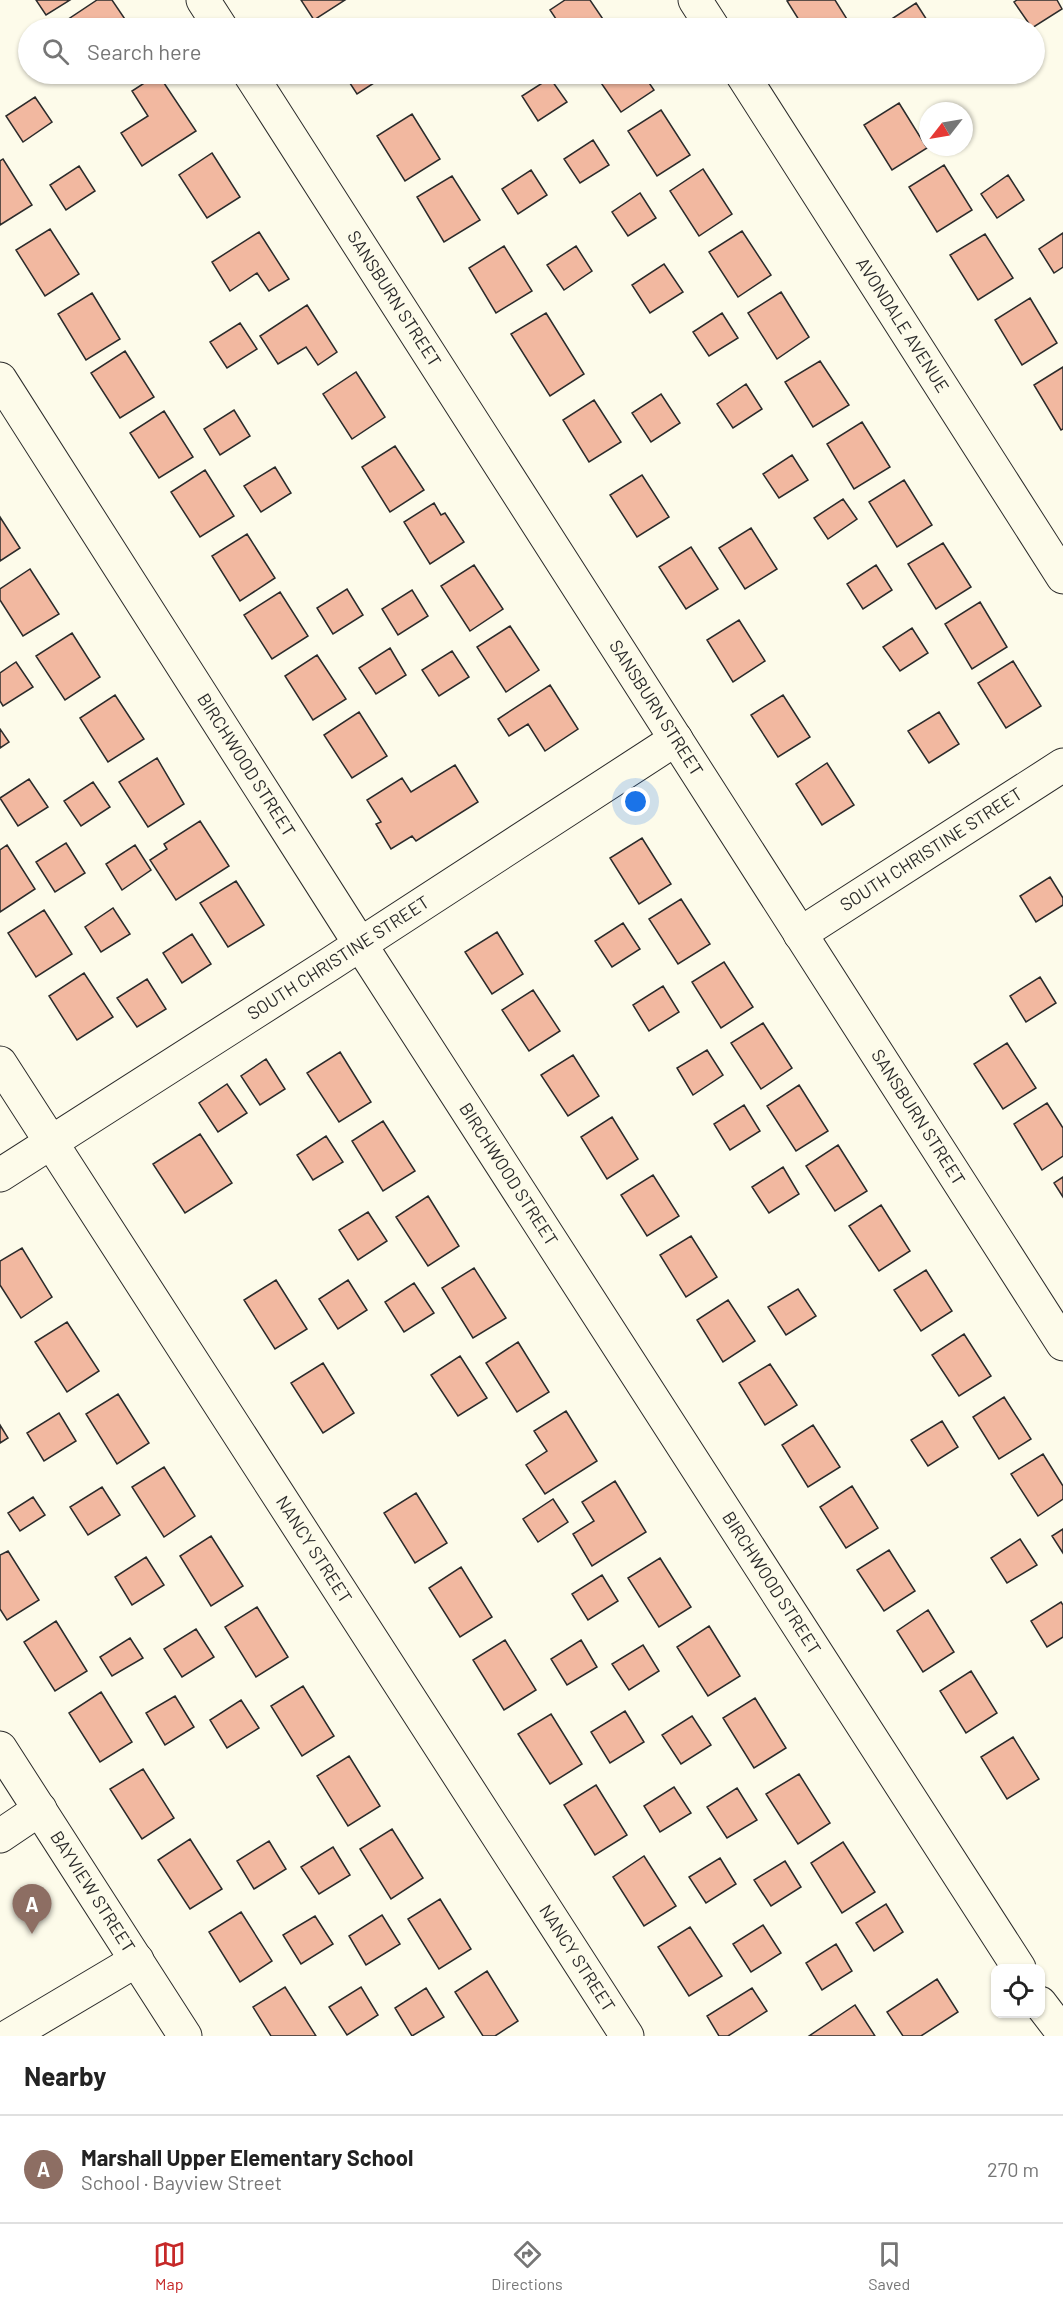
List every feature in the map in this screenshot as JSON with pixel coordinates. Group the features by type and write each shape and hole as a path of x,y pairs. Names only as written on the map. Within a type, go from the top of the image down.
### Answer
{"street":[{"path":"203,0 215,18"},
{"path":"695,0 707,18"},
{"name":"SANSBURN STREET","path":"256,84 1063,1344"},
{"name":"AVONDALE AVENUE","path":"748,84 1063,577"},
{"name":"BIRCHWOOD STREET","path":"0,379 1015,1964"},
{"name":"SOUTH CHRISTINE STREET","path":"0,1174 676,739"},
{"name":"SOUTH CHRISTINE STREET","path":"800,934 1063,765"},
{"name":"NANCY STREET","path":"0,1063 627,2036"},
{"name":"BAYVIEW STREET","path":"0,1748 185,2036"},
{"path":"0,1836 40,1809"},
{"path":"9,2036 137,1960"},
{"path":"1045,2008 1063,2033 1059,2036"}],"building":[{"path":"36,0 70,0 46,15"},
{"path":"97,0 112,0 124,18 70,18"},
{"path":"301,0 345,0 317,18 313,18"},
{"path":"565,0 590,0 602,18 555,18 550,10"},
{"path":"835,0 846,18 798,18 787,1"},
{"path":"1017,0 1057,0 1062,9 1045,20 1025,18 1014,2"},
{"path":"916,3 926,18 893,18"},
{"path":"143,84 165,84 196,131 142,166 121,133 148,116 132,91"},
{"path":"350,84 372,84 357,94"},
{"path":"541,84 554,84 567,102 538,121 522,96"},
{"path":"602,84 650,84 654,90 621,112"},
{"path":"35,97 52,122 23,142 6,116"},
{"path":"899,103 919,135 919,153 892,170 864,125"},
{"path":"661,110 690,155 657,176 628,131"},
{"path":"412,114 440,159 405,181 377,136"},
{"path":"593,140 609,165 580,183 564,159"},
{"path":"212,153 240,197 207,218 179,175"},
{"path":"3,159 32,205 0,225 0,161"},
{"path":"944,165 972,210 937,232 909,187"},
{"path":"79,166 95,191 66,210 50,185"},
{"path":"703,169 732,214 699,236 670,191"},
{"path":"531,170 547,195 518,214 502,189"},
{"path":"1008,175 1024,200 997,218 981,194"},
{"path":"452,176 480,220 444,242 417,197"},
{"path":"640,193 656,218 628,236 612,212"},
{"path":"50,229 79,274 45,296 16,250"},
{"path":"742,231 771,275 738,297 709,252"},
{"path":"259,232 289,279 269,291 257,273 230,291 212,262"},
{"path":"1063,233 1063,267 1054,273 1039,249"},
{"path":"985,234 1013,278 978,300 950,255"},
{"path":"504,246 532,291 496,313 469,268"},
{"path":"576,246 592,271 564,290 547,265"},
{"path":"664,264 683,292 650,313 632,285"},
{"path":"781,292 809,337 777,359 748,313"},
{"path":"92,293 120,339 86,360 58,314"},
{"path":"1030,298 1057,343 1022,365 995,320"},
{"path":"307,305 337,352 318,365 306,347 278,364 260,336"},
{"path":"546,313 584,374 550,396 511,334"},
{"path":"722,313 738,338 709,356 693,332"},
{"path":"240,323 257,349 227,368 210,342"},
{"path":"125,351 154,397 120,418 91,373"},
{"path":"820,361 849,405 813,427 785,382"},
{"path":"1063,367 1063,429 1061,430 1034,385"},
{"path":"356,372 385,417 352,439 323,394"},
{"path":"746,384 762,409 733,428 717,404"},
{"path":"661,394 680,423 651,442 632,413"},
{"path":"594,400 621,442 589,462 563,420"},
{"path":"234,410 250,436 220,455 204,429"},
{"path":"164,411 193,457 159,478 130,433"},
{"path":"862,422 890,467 854,489 827,444"},
{"path":"395,446 424,490 390,512 362,467"},
{"path":"792,455 808,480 779,498 763,474"},
{"path":"275,467 291,493 261,512 244,486"},
{"path":"205,470 234,516 200,537 171,492"},
{"path":"642,475 669,517 637,537 610,495"},
{"path":"904,480 932,525 897,547 869,502"},
{"path":"843,499 857,519 828,539 814,518"},
{"path":"434,503 441,515 445,513 464,542 430,564 404,522"},
{"path":"0,517 20,548 0,561"},
{"path":"751,528 777,569 745,589 719,548"},
{"path":"247,534 275,578 240,601 212,556"},
{"path":"943,543 971,587 936,609 908,564"},
{"path":"691,547 718,589 686,609 659,567"},
{"path":"474,565 503,609 470,631 441,586"},
{"path":"876,565 892,590 863,609 847,584"},
{"path":"30,569 59,614 23,636 0,600 0,589"},
{"path":"347,589 363,615 333,634 317,608"},
{"path":"412,590 428,616 398,635 382,609"},
{"path":"280,592 308,636 272,659 244,615"},
{"path":"980,602 1007,647 972,669 945,624"},
{"path":"739,620 765,661 733,682 707,640"},
{"path":"510,626 539,670 506,692 477,647"},
{"path":"912,628 928,653 900,671 883,647"},
{"path":"72,633 100,677 65,700 36,656"},
{"path":"390,648 406,675 376,694 359,668"},
{"path":"452,651 469,677 439,696 422,670"},
{"path":"317,655 346,699 313,720 285,676"},
{"path":"1013,661 1041,706 1006,728 978,683"},
{"path":"16,662 33,687 3,706 0,701 0,673"},
{"path":"550,685 578,729 545,751 528,724 509,736 498,719"},
{"path":"115,695 144,739 108,762 80,718"},
{"path":"783,695 810,737 778,757 751,715"},
{"path":"359,712 387,756 352,778 324,735"},
{"path":"939,712 959,744 929,763 908,731"},
{"path":"0,729 9,742 0,748"},
{"path":"157,758 184,804 148,827 119,782"},
{"path":"827,763 854,805 822,825 796,784"},
{"path":"455,765 478,802 416,841 412,836 391,849 376,824 381,822 367,800 402,778 411,792"},
{"path":"29,779 48,807 18,826 0,798"},
{"path":"93,782 110,807 81,826 64,801"},
{"path":"200,821 229,866 176,900 150,860 167,849 164,844"},
{"path":"642,838 671,884 639,904 610,858"},
{"path":"66,843 85,873 55,892 36,862"},
{"path":"7,845 35,889 0,912 0,850"},
{"path":"135,845 151,870 122,890 106,864"},
{"path":"1050,877 1063,898 1063,905 1036,922 1020,896"},
{"path":"236,881 264,925 228,947 200,903"},
{"path":"681,899 710,944 678,964 649,919"},
{"path":"113,908 130,934 101,952 85,927"},
{"path":"44,910 72,954 36,977 8,933"},
{"path":"623,923 640,949 612,967 595,941"},
{"path":"497,932 523,974 492,994 465,952"},
{"path":"192,934 211,964 182,983 163,953"},
{"path":"724,962 753,1007 721,1028 692,982"},
{"path":"84,973 113,1017 77,1040 49,996"},
{"path":"1040,977 1056,1003 1026,1022 1010,996"},
{"path":"147,979 166,1009 137,1027 117,998"},
{"path":"663,986 679,1012 649,1031 633,1005"},
{"path":"533,990 560,1031 529,1051 502,1010"},
{"path":"763,1023 792,1068 761,1089 731,1043"},
{"path":"1007,1043 1036,1088 1003,1109 974,1064"},
{"path":"707,1050 723,1075 693,1095 677,1068"},
{"path":"340,1052 371,1102 339,1122 307,1073"},
{"path":"573,1055 599,1096 568,1116 541,1075"},
{"path":"266,1059 285,1089 260,1105 241,1076"},
{"path":"227,1084 247,1113 218,1132 199,1103"},
{"path":"799,1085 828,1131 796,1151 767,1106"},
{"path":"1047,1103 1063,1128 1063,1156 1042,1170 1014,1124"},
{"path":"744,1105 760,1131 730,1150 714,1124"},
{"path":"612,1117 638,1159 607,1179 581,1137"},
{"path":"383,1121 415,1171 383,1191 352,1141"},
{"path":"200,1134 232,1183 185,1213 153,1164"},
{"path":"326,1136 343,1162 313,1180 297,1155"},
{"path":"838,1145 867,1191 835,1211 806,1166"},
{"path":"783,1167 799,1194 769,1213 752,1187"},
{"path":"653,1175 679,1216 647,1236 621,1195"},
{"path":"1063,1177 1063,1197 1054,1183"},
{"path":"428,1196 459,1246 428,1266 396,1217"},
{"path":"881,1205 910,1251 879,1271 849,1226"},
{"path":"368,1212 387,1241 358,1260 339,1230"},
{"path":"691,1236 717,1277 686,1297 660,1255"},
{"path":"22,1248 52,1297 21,1318 0,1285 0,1261"},
{"path":"474,1268 506,1318 473,1338 442,1288"},
{"path":"926,1270 952,1311 921,1331 894,1290"},
{"path":"276,1280 307,1329 275,1349 244,1300"},
{"path":"348,1280 367,1310 338,1329 319,1299"},
{"path":"414,1283 434,1313 404,1332 385,1302"},
{"path":"798,1289 816,1316 786,1335 768,1307"},
{"path":"728,1300 755,1341 723,1362 697,1320"},
{"path":"67,1322 99,1371 67,1392 35,1342"},
{"path":"964,1334 991,1376 959,1396 932,1355"},
{"path":"518,1342 549,1392 517,1412 486,1363"},
{"path":"460,1356 487,1398 458,1416 431,1375"},
{"path":"323,1363 354,1413 323,1433 291,1383"},
{"path":"770,1364 797,1405 765,1425 739,1383"},
{"path":"118,1394 149,1443 117,1464 86,1414"},
{"path":"1004,1397 1031,1439 999,1459 973,1417"},
{"path":"566,1411 597,1461 545,1494 526,1465 547,1451 534,1431"},
{"path":"59,1413 76,1441 44,1461 27,1433"},
{"path":"942,1421 958,1447 928,1466 911,1440"},
{"path":"0,1425 8,1438 0,1443"},
{"path":"813,1425 840,1467 808,1487 782,1445"},
{"path":"1043,1454 1063,1486 1063,1499 1038,1516 1011,1474"},
{"path":"164,1467 195,1516 164,1537 132,1487"},
{"path":"615,1481 646,1532 592,1566 573,1534 594,1521 582,1502"},
{"path":"852,1486 878,1528 846,1548 820,1507"},
{"path":"102,1487 120,1515 88,1535 70,1507"},
{"path":"416,1493 447,1543 415,1563 384,1513"},
{"path":"33,1497 45,1515 20,1531 8,1513"},
{"path":"553,1499 568,1522 538,1542 523,1519"},
{"path":"1063,1529 1063,1553 1052,1536"},
{"path":"211,1536 243,1586 211,1606 180,1556"},
{"path":"1020,1539 1037,1565 1007,1583 991,1558"},
{"path":"889,1550 915,1591 884,1611 857,1570"},
{"path":"8,1551 39,1600 7,1620 0,1609 0,1555"},
{"path":"146,1557 164,1585 132,1605 115,1577"},
{"path":"660,1558 691,1607 659,1627 628,1578"},
{"path":"461,1567 492,1617 460,1637 429,1588"},
{"path":"602,1575 618,1601 588,1620 572,1594"},
{"path":"1061,1602 1063,1605 1063,1637 1047,1647 1031,1621"},
{"path":"257,1607 288,1657 256,1677 225,1627"},
{"path":"928,1610 954,1652 923,1672 897,1631"},
{"path":"56,1621 87,1671 55,1691 24,1642"},
{"path":"709,1626 740,1676 708,1696 677,1647"},
{"path":"196,1629 214,1657 182,1677 164,1649"},
{"path":"130,1638 143,1658 112,1676 100,1657"},
{"path":"505,1640 536,1690 504,1710 473,1660"},
{"path":"581,1640 597,1667 567,1685 551,1659"},
{"path":"643,1645 659,1671 629,1690 612,1664"},
{"path":"971,1671 997,1713 966,1733 940,1691"},
{"path":"303,1686 334,1736 302,1756 271,1706"},
{"path":"101,1692 132,1742 100,1762 69,1713"},
{"path":"175,1696 194,1727 165,1745 146,1713"},
{"path":"755,1698 786,1748 754,1768 723,1718"},
{"path":"241,1700 259,1728 227,1748 210,1720"},
{"path":"625,1711 644,1742 610,1763 591,1732"},
{"path":"551,1714 582,1764 550,1784 518,1734"},
{"path":"692,1716 711,1745 681,1764 662,1735"},
{"path":"1013,1737 1039,1779 1007,1799 981,1757"},
{"path":"349,1756 380,1806 348,1826 317,1776"},
{"path":"143,1769 174,1818 142,1839 110,1789"},
{"path":"799,1774 830,1823 798,1844 766,1794"},
{"path":"596,1785 627,1835 595,1855 564,1805"},
{"path":"674,1787 691,1813 660,1832 644,1806"},
{"path":"737,1788 757,1820 727,1838 707,1807"},
{"path":"392,1829 423,1878 391,1899 360,1849"},
{"path":"190,1839 222,1889 190,1909 158,1860"},
{"path":"269,1841 286,1869 254,1889 237,1861"},
{"path":"843,1842 875,1892 842,1913 811,1863"},
{"path":"333,1847 350,1875 319,1894 301,1867"},
{"path":"644,1856 676,1906 644,1926 613,1877"},
{"path":"720,1858 736,1884 706,1903 689,1877"},
{"path":"785,1861 801,1887 771,1906 754,1880"},
{"path":"440,1899 471,1949 439,1969 408,1919"},
{"path":"886,1904 903,1932 874,1951 856,1923"},
{"path":"241,1912 272,1961 240,1982 209,1932"},
{"path":"382,1915 400,1944 366,1965 349,1936"},
{"path":"315,1916 333,1944 301,1964 283,1935"},
{"path":"763,1925 781,1953 751,1972 733,1944"},
{"path":"690,1927 722,1976 689,1996 658,1947"},
{"path":"836,1944 852,1971 822,1990 806,1963"},
{"path":"487,1971 518,2021 495,2036 483,2036 455,1992"},
{"path":"937,1979 958,2012 921,2036 903,2036 887,2012"},
{"path":"285,1987 316,2036 271,2036 253,2007"},
{"path":"361,1987 378,2015 347,2035 329,2007"},
{"path":"426,1988 444,2017 412,2036 395,2008"},
{"path":"752,1988 767,2011 728,2036 719,2036 707,2016"},
{"path":"855,2005 875,2036 809,2036"}],"place":[{"name":"Marshall Upper Elementary School","path":"32,1934"}]}
